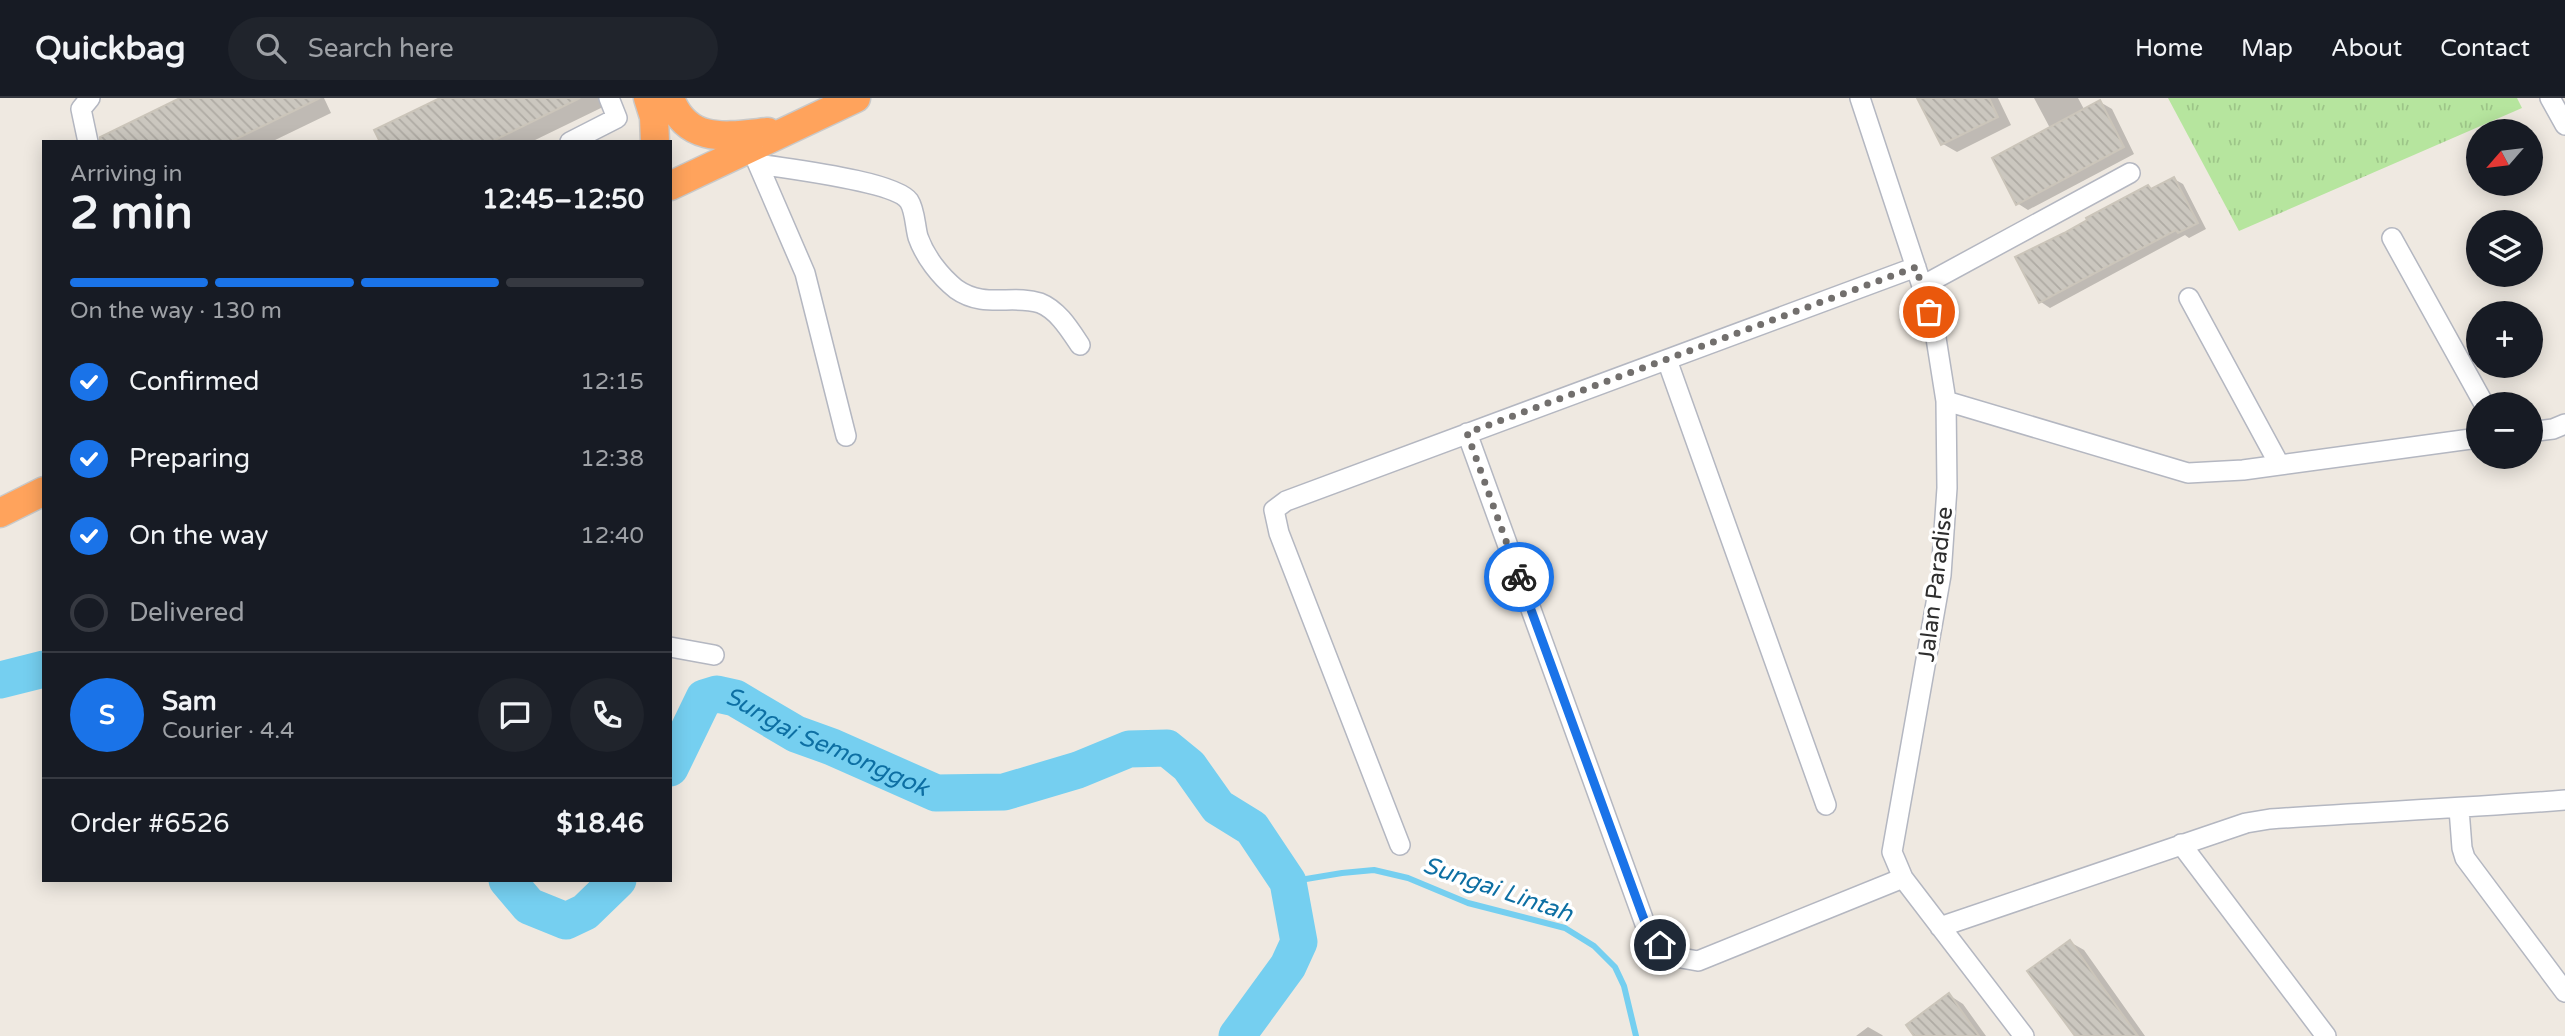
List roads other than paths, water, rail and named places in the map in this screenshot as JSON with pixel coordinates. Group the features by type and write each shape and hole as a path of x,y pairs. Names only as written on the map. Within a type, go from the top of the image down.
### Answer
{"highway":[{"path":"672,185 755,156 788,130 856,98"},
{"path":"655,140 656,99 698,132 720,137 788,130"},
{"path":"0,513 42,492"}],"street":[{"path":"609,98 617,118"},
{"name":"Jalan Paradise","path":"1860,98 1922,286 1936,338 1946,401 1947,488 1941,575 1892,852 1903,878 2024,1036"},
{"path":"2550,98 2565,125"},
{"path":"574,140 656,99"},
{"path":"82,102 88,140"},
{"path":"755,156 900,193 910,202 918,238 928,259 956,288 971,297 997,302 1040,303 1063,320 1080,345"},
{"path":"755,156 805,272 846,436"},
{"path":"1922,286 2130,173"},
{"path":"2392,238 2477,392"},
{"path":"1400,845 1279,533 1274,510 1286,501 1916,267"},
{"path":"2189,298 2279,464"},
{"path":"1667,360 1826,805"},
{"path":"1946,401 2188,473 2243,470 2466,440"},
{"path":"2543,430 2565,425"},
{"path":"1467,433 1650,935 1670,956 1698,961 1903,878"},
{"path":"0,503 42,477"},
{"path":"672,648 714,655"},
{"path":"1940,926 2246,822 2565,800"},
{"path":"2459,809 2465,858 2565,992"},
{"path":"2181,845 2326,1036"}],"waterway":[{"name":"Sungai Semonggok","path":"0,680 42,670"},
{"name":"Sungai Semonggok","path":"672,764 704,698 717,694 735,698 796,734 936,793 1004,792 1078,770 1129,749 1167,748 1189,766 1218,807 1252,828 1288,882 1299,942 1288,966 1237,1036"},
{"name":"Sungai Lintah","path":"1288,882 1374,870 1408,878 1468,903 1565,928 1594,946 1615,967 1624,986 1636,1036"},
{"name":"Sungai Semonggok","path":"509,882 529,906 566,921 585,912 616,882"}]}
